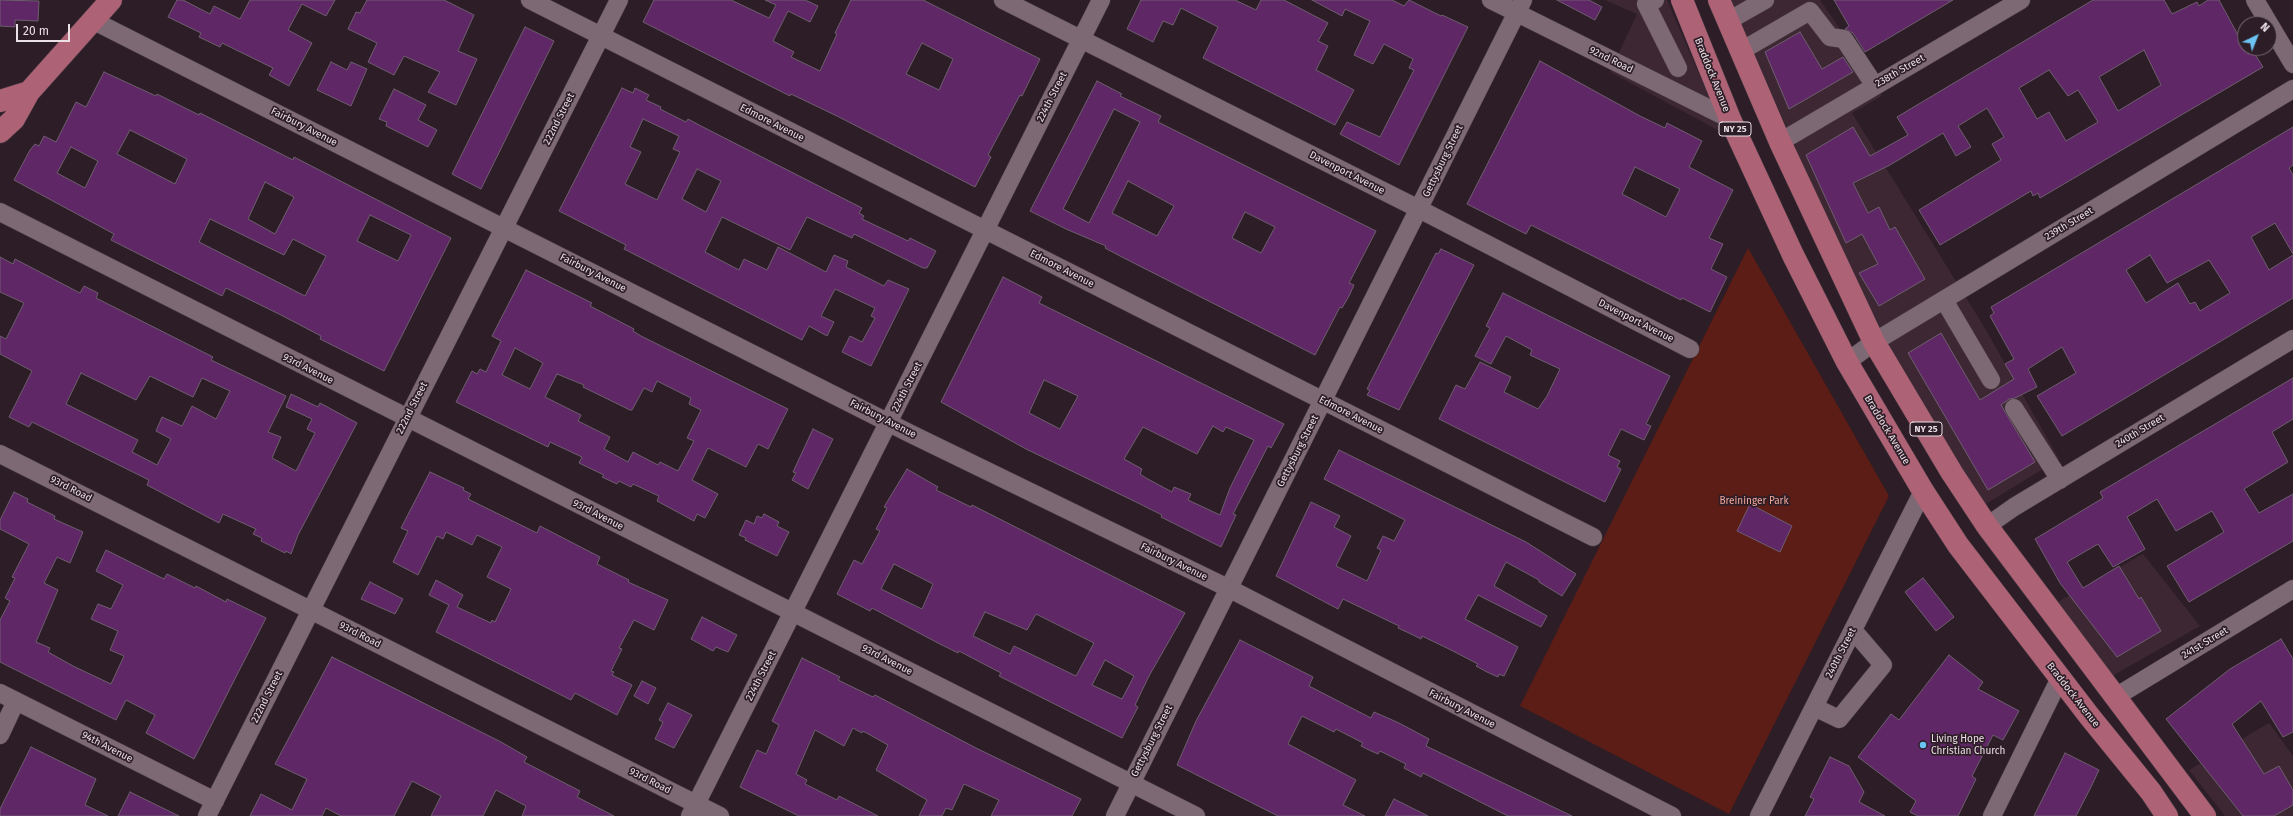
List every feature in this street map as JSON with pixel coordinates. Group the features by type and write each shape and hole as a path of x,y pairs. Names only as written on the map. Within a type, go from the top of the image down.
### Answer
{"main road":[{"path":"0,132 14,118 29,92 94,21 111,0"},
{"name":"Braddock Avenue","path":"1682,0 1730,119 1793,256 1847,362 1923,491 1958,545 2060,678 2151,792 2167,816"},
{"name":"NY 25","path":"1719,0 1780,142 1874,342 1952,473 1987,526 2117,696 2205,816"},
{"path":"0,101 29,92"}],"street":[{"name":"Edmore Avenue","path":"530,0 1593,537"},
{"name":"222nd Street","path":"211,808 503,227 619,0"},
{"name":"Davenport Avenue","path":"1003,0 1419,209 1690,349"},
{"name":"224th Street","path":"693,810 1101,0"},
{"name":"92nd Road","path":"1491,0 1520,6 1730,119"},
{"path":"1655,0 1646,4 1678,68"},
{"path":"1728,21 1765,0"},
{"name":"238th Street","path":"1780,142 2021,0"},
{"path":"2255,0 2293,64"},
{"name":"Gettysburg Street","path":"1115,816 1520,6"},
{"path":"1741,51 1810,11 1830,37 1844,39 1875,86"},
{"name":"Fairbury Avenue","path":"94,21 889,422 1228,588 1672,816"},
{"name":"239th Street","path":"1847,362 1874,342 2293,89"},
{"name":"93rd Avenue","path":"0,212 407,419 1196,816"},
{"path":"1944,300 1991,380"},
{"name":"240th Street","path":"1987,526 2293,339"},
{"path":"2014,408 2060,480"},
{"name":"93rd Road","path":"0,454 311,610 693,810 720,816"},
{"name":"240th Street","path":"1759,816 1923,491"},
{"name":"241st Street","path":"2117,696 2293,589"},
{"path":"1814,707 1839,719 1883,665 1853,630"},
{"path":"1992,816 2060,678"},
{"name":"94th Avenue","path":"0,693 211,808"},
{"path":"0,735 16,701"}],"shaded area":[{"path":"1605,0 1667,0 1725,134 1610,72 1637,14"},
{"path":"1731,0 1820,0 1867,68 1882,96 1852,113 1986,330 2059,459 1981,507 1903,372 1831,229"},
{"path":"2143,554 2200,626 2112,676 2054,604"},
{"path":"2269,723 2293,756 2293,816 2225,816 2189,770"}],"green space":[{"name":"Breininger Park","path":"1748,248 1889,496 1729,814 1520,706"}],"building":[{"path":"0,0 39,1 38,21 15,20 15,27 0,26"},
{"path":"177,0 183,0 210,14 214,6 240,19 250,0 335,0 326,16 302,4 288,30 312,43 289,86 269,75 273,68 222,43 220,47 199,37 201,33 168,17"},
{"path":"367,0 444,0 474,15 458,51 477,59 456,105 428,92 440,72 404,56 394,75 368,62 377,43 348,29 356,12 360,13"},
{"path":"654,0 731,0 769,18 776,5 765,0 805,0 818,6 810,22 788,11 773,41 794,52 791,57 820,71 837,34 835,33 851,0 923,0 1040,59 1022,96 1020,95 988,155 991,157 975,187 839,117 791,94 790,96 643,22","holes":["922,43 953,59 939,90 906,74"]},
{"path":"1141,0 1235,0 1256,10 1261,0 1284,0 1328,23 1318,41 1328,46 1316,70 1354,90 1335,125 1203,58 1218,27 1181,8 1173,25 1163,21 1153,42 1127,29"},
{"path":"1312,0 1392,0 1404,6 1409,0 1441,16 1442,15 1468,27 1399,165 1340,134 1347,122 1380,137 1414,70 1409,68 1413,59 1384,44 1373,64 1354,55 1370,21 1345,9 1342,16"},
{"path":"1557,0 1589,0 1602,7 1595,20"},
{"path":"1834,0 1953,0 1865,52 1853,33 1845,29 1849,26"},
{"path":"2093,0 2164,0 2172,14 2197,2 2199,6 2208,0 2219,0 2237,33 2237,56 2256,56 2263,67 2040,198 2038,193 2033,196 2031,191 1940,245 1919,210 2001,160 1992,144 2004,137 1987,108 1958,126 1971,147 1956,156 1943,133 1890,165 1853,183 1868,213 1879,207 1890,230 1895,227 1925,279 1879,306 1859,273 1878,264 1862,234 1846,243 1806,155 1853,127 1870,156 1908,135 1897,117","holes":["2144,50 2161,85 2118,111 2099,77","2049,70 2068,96 2078,90 2098,122 2066,141 2049,112 2037,119 2019,88"]},
{"path":"525,27 554,41 481,189 452,174"},
{"path":"1800,32 1822,69 1843,57 1853,72 1789,109 1765,52"},
{"path":"1540,61 1640,116 1665,128 1667,123 1702,141 1689,167 1733,190 1709,238 1723,244 1711,269 1727,277 1710,312 1682,298 1681,300 1531,225 1526,234 1467,204","holes":["1635,167 1680,189 1666,217 1622,194"]},
{"path":"331,62 347,70 351,62 367,69 351,106 317,90"},
{"path":"104,72 156,96 157,94 199,115 200,113 293,160 294,157 451,238 384,371 320,339 321,336 283,316 226,288 222,296 111,240 114,234 14,180 30,150 35,144 39,146 44,136 56,142 76,102 86,107","holes":["130,130 187,159 175,184 117,154","71,147 98,161 85,188 57,173","265,182 294,197 275,234 248,219","370,215 411,235 398,261 357,241","210,219 284,255 293,239 326,256 305,296 199,242"]},
{"path":"1097,81 1122,94 1120,96 1161,116 1158,122 1376,231 1349,283 1354,285 1349,296 1342,308 1340,307 1315,355 1120,256 1105,248 1106,246 1066,229 1030,211","holes":["1114,109 1140,122 1089,223 1063,209","1128,181 1174,206 1157,236 1112,213","1245,212 1275,227 1261,253 1232,238"]},
{"path":"622,88 633,93 635,88 649,95 646,100 661,107 660,109 686,122 688,119 862,208 859,213 864,216 862,219 908,241 910,238 936,251 927,268 923,268 854,234 852,238 807,217 790,250 722,217 705,252 739,270 744,259 767,270 778,247 826,272 834,255 848,261 846,267 884,286 888,280 909,289 871,366 842,352 850,336 862,342 875,318 871,316 875,308 835,289 821,316 834,322 827,336 809,326 802,340 624,249 626,245 559,211","holes":["643,119 679,136 673,149 680,152 657,200 625,184 641,152 630,147","697,169 721,181 706,212 682,199"]},
{"path":"394,89 426,105 418,120 437,130 428,147 386,126 387,122 379,119"},
{"path":"2293,127 2293,165 2289,168 2293,175 2293,254 2275,223 2251,237 2269,270 2293,255 2293,298 2062,436 2037,396 2076,373 2062,347 2028,369 2037,387 2015,398 2009,399 2001,405 2035,462 1988,490 1908,353 1941,333 1980,400 2014,379 2005,364 2014,359 1990,316 1994,313 1991,307","holes":["2150,255 2167,283 2209,260 2230,293 2200,311 2195,302 2190,304 2178,283 2146,303 2126,270"]},
{"path":"1441,249 1474,265 1399,410 1367,395 1370,390 1367,389 1436,253 1438,254"},
{"path":"0,257 13,264 15,259 80,293 84,286 98,293 96,298 213,357 211,360 286,396 268,432 281,437 272,458 296,471 315,433 307,429 312,419 286,407 291,394 318,407 320,403 357,423 298,535 291,554 286,551 285,553 261,541 262,538 253,534 256,529 223,514 219,523 147,485 149,480 32,422 29,427 9,417 32,371 0,354 0,336 6,339 24,303 0,292","holes":["81,373 136,400 150,376 193,397 202,378 230,391 216,419 192,406 182,426 162,417 156,431 171,439 157,465 132,452 138,440 66,404"]},
{"path":"526,270 592,303 590,306 634,329 633,331 641,336 788,409 768,449 758,444 746,467 708,448 692,480 718,494 705,518 697,514 694,521 657,501 659,496 633,484 631,487 619,481 617,484 602,477 604,475 579,463 582,457 550,442 548,447 456,402 472,371 477,374 480,369 486,372 501,341 492,336","holes":["515,348 543,363 530,389 502,375","557,374 584,385 583,387 630,410 632,410 644,388 652,392 657,381 691,398 689,404 701,410 687,438 694,441 678,471 660,462 658,465 633,452 628,462 604,449 610,437 578,421 581,415 545,397"]},
{"path":"1003,277 1042,297 1039,303 1284,424 1271,448 1268,446 1233,514 1236,515 1221,547 1161,517 1162,515 1026,449 941,402","holes":["1044,380 1078,396 1060,429 1029,413","1213,426 1223,432 1226,427 1254,440 1230,488 1220,515 1188,500 1191,494 1174,487 1172,492 1146,478 1140,474 1142,469 1124,459 1143,427 1197,454"]},
{"path":"1503,293 1670,376 1646,424 1651,426 1644,440 1621,429 1608,455 1620,461 1617,467 1621,469 1605,502 1439,419 1456,385 1465,389 1480,362 1511,377 1504,392 1538,409 1547,396 1560,369 1530,355 1532,350 1506,336 1491,364 1475,356 1490,328 1486,326"},
{"path":"2293,378 2293,419 2272,432 2288,462 2244,489 2259,513 2293,494 2293,541 2189,602 2167,566 2224,532 2212,511 2176,531 2157,499 2127,517 2145,549 2113,567 2098,544 2067,562 2083,588 2119,566 2139,599 2141,597 2161,631 2117,657 2060,583 2035,539 2103,498 2100,492"},
{"path":"813,429 833,439 808,489 792,480 796,473 793,472"},
{"path":"1339,450 1526,542 1576,574 1562,596 1539,582 1539,580 1506,562 1494,586 1547,616 1541,627 1478,595 1465,619 1518,647 1504,676 1499,674 1498,677 1487,672 1476,666 1478,664 1449,649 1422,636 1421,639 1398,628 1399,626 1343,599 1338,609 1276,576 1311,502 1340,516 1334,527 1351,536 1336,566 1367,581 1381,550 1377,548 1383,536 1394,541 1405,520 1324,479"},
{"path":"907,469 938,487 936,490 971,507 972,505 1185,613 1149,676 1135,705 1138,707 1122,738 999,676 1001,673 959,651 958,653 872,608 870,611 837,594 854,560 862,564 880,531 876,529 887,508 884,507","holes":["894,564 933,584 922,609 881,589","985,612 1027,630 1036,614 1094,643 1076,676 1014,646 1010,654 973,636","1105,660 1134,676 1122,699 1092,685"]},
{"path":"430,472 464,488 463,490 471,494 468,499 537,533 540,526 600,557 597,564 629,580 628,582 668,600 654,630 634,620 619,648 622,649 611,671 614,672 612,675 632,685 617,715 575,693 571,700 436,632 449,605 429,595 436,580 463,595 457,607 491,623 492,620 495,622 511,589 487,577 502,547 477,535 472,545 446,532 443,539 437,536 418,575 393,562 408,531 401,528"},
{"path":"14,492 28,499 27,502 55,516 54,519 83,532 70,563 57,557 44,583 58,590 36,642 50,648 48,652 73,666 111,684 124,656 110,650 118,631 91,619 98,604 111,609 123,585 96,571 106,550 164,579 167,574 195,588 196,586 226,602 227,599 266,618 194,759 146,733 155,715 126,700 116,720 0,662 0,620 10,601 5,598 15,578 12,577 29,544 0,529 0,520"},
{"path":"1750,504 1792,526 1780,552 1737,531"},
{"path":"764,514 779,522 777,526 789,532 777,556 745,540 746,538 739,535 746,520 754,524 757,516 762,518"},
{"path":"1923,578 1954,617 1936,631 1905,592"},
{"path":"370,582 403,599 395,614 361,599"},
{"path":"702,617 737,635 728,652 716,647 713,651 691,639"},
{"path":"2281,639 2293,659 2293,732 2283,737 2261,701 2232,724 2264,774 2279,766 2293,790 2293,805 2274,816 2243,816 2166,719 2230,669"},
{"path":"1240,640 1313,677 1309,686 1371,718 1374,712 1399,723 1429,739 1426,746 1572,816 1508,816 1423,773 1421,777 1404,768 1406,764 1380,751 1378,754 1361,746 1363,743 1336,729 1334,732 1302,716 1288,744 1356,780 1343,805 1365,816 1278,816 1177,765 1196,721"},
{"path":"1949,655 1983,682 1978,689 2019,711 2003,740 1993,735 1972,776 1976,779 1958,816 1918,816 1910,812 1916,801 1858,757 1891,714 1899,720"},
{"path":"332,657 501,742 527,757 524,762 580,791 577,797 614,816 522,816 526,806 496,790 483,816 431,816 441,796 412,781 394,816 341,816 326,808 322,816 250,816 261,794 292,810 307,779 275,764"},
{"path":"802,658 840,677 838,680 873,697 875,695 976,748 1081,799 1072,816 991,816 999,800 964,784 952,810 946,808 942,816 919,816 927,800 876,770 888,745 863,731 862,733 853,728 844,746 815,730 796,774 807,780 805,784 837,800 839,796 878,816 799,816 740,787 757,750 766,754 779,725 772,721"},
{"path":"642,681 656,688 648,704 634,696"},
{"path":"668,703 692,715 674,748 655,739 663,722 659,720"},
{"path":"31,747 96,779 85,805 108,816 0,816 0,809"},
{"path":"2065,753 2099,770 2091,787 2076,816 2034,816"},
{"path":"1830,757 1849,766 1864,792 1859,802 1885,816 1805,816 1814,799 1810,797"},
{"path":"130,792 179,816 118,816"},
{"path":"1394,799 1428,816 1385,816"}],"place":[{"name":"Living Hope Christian Church","path":"1923,745"}]}
